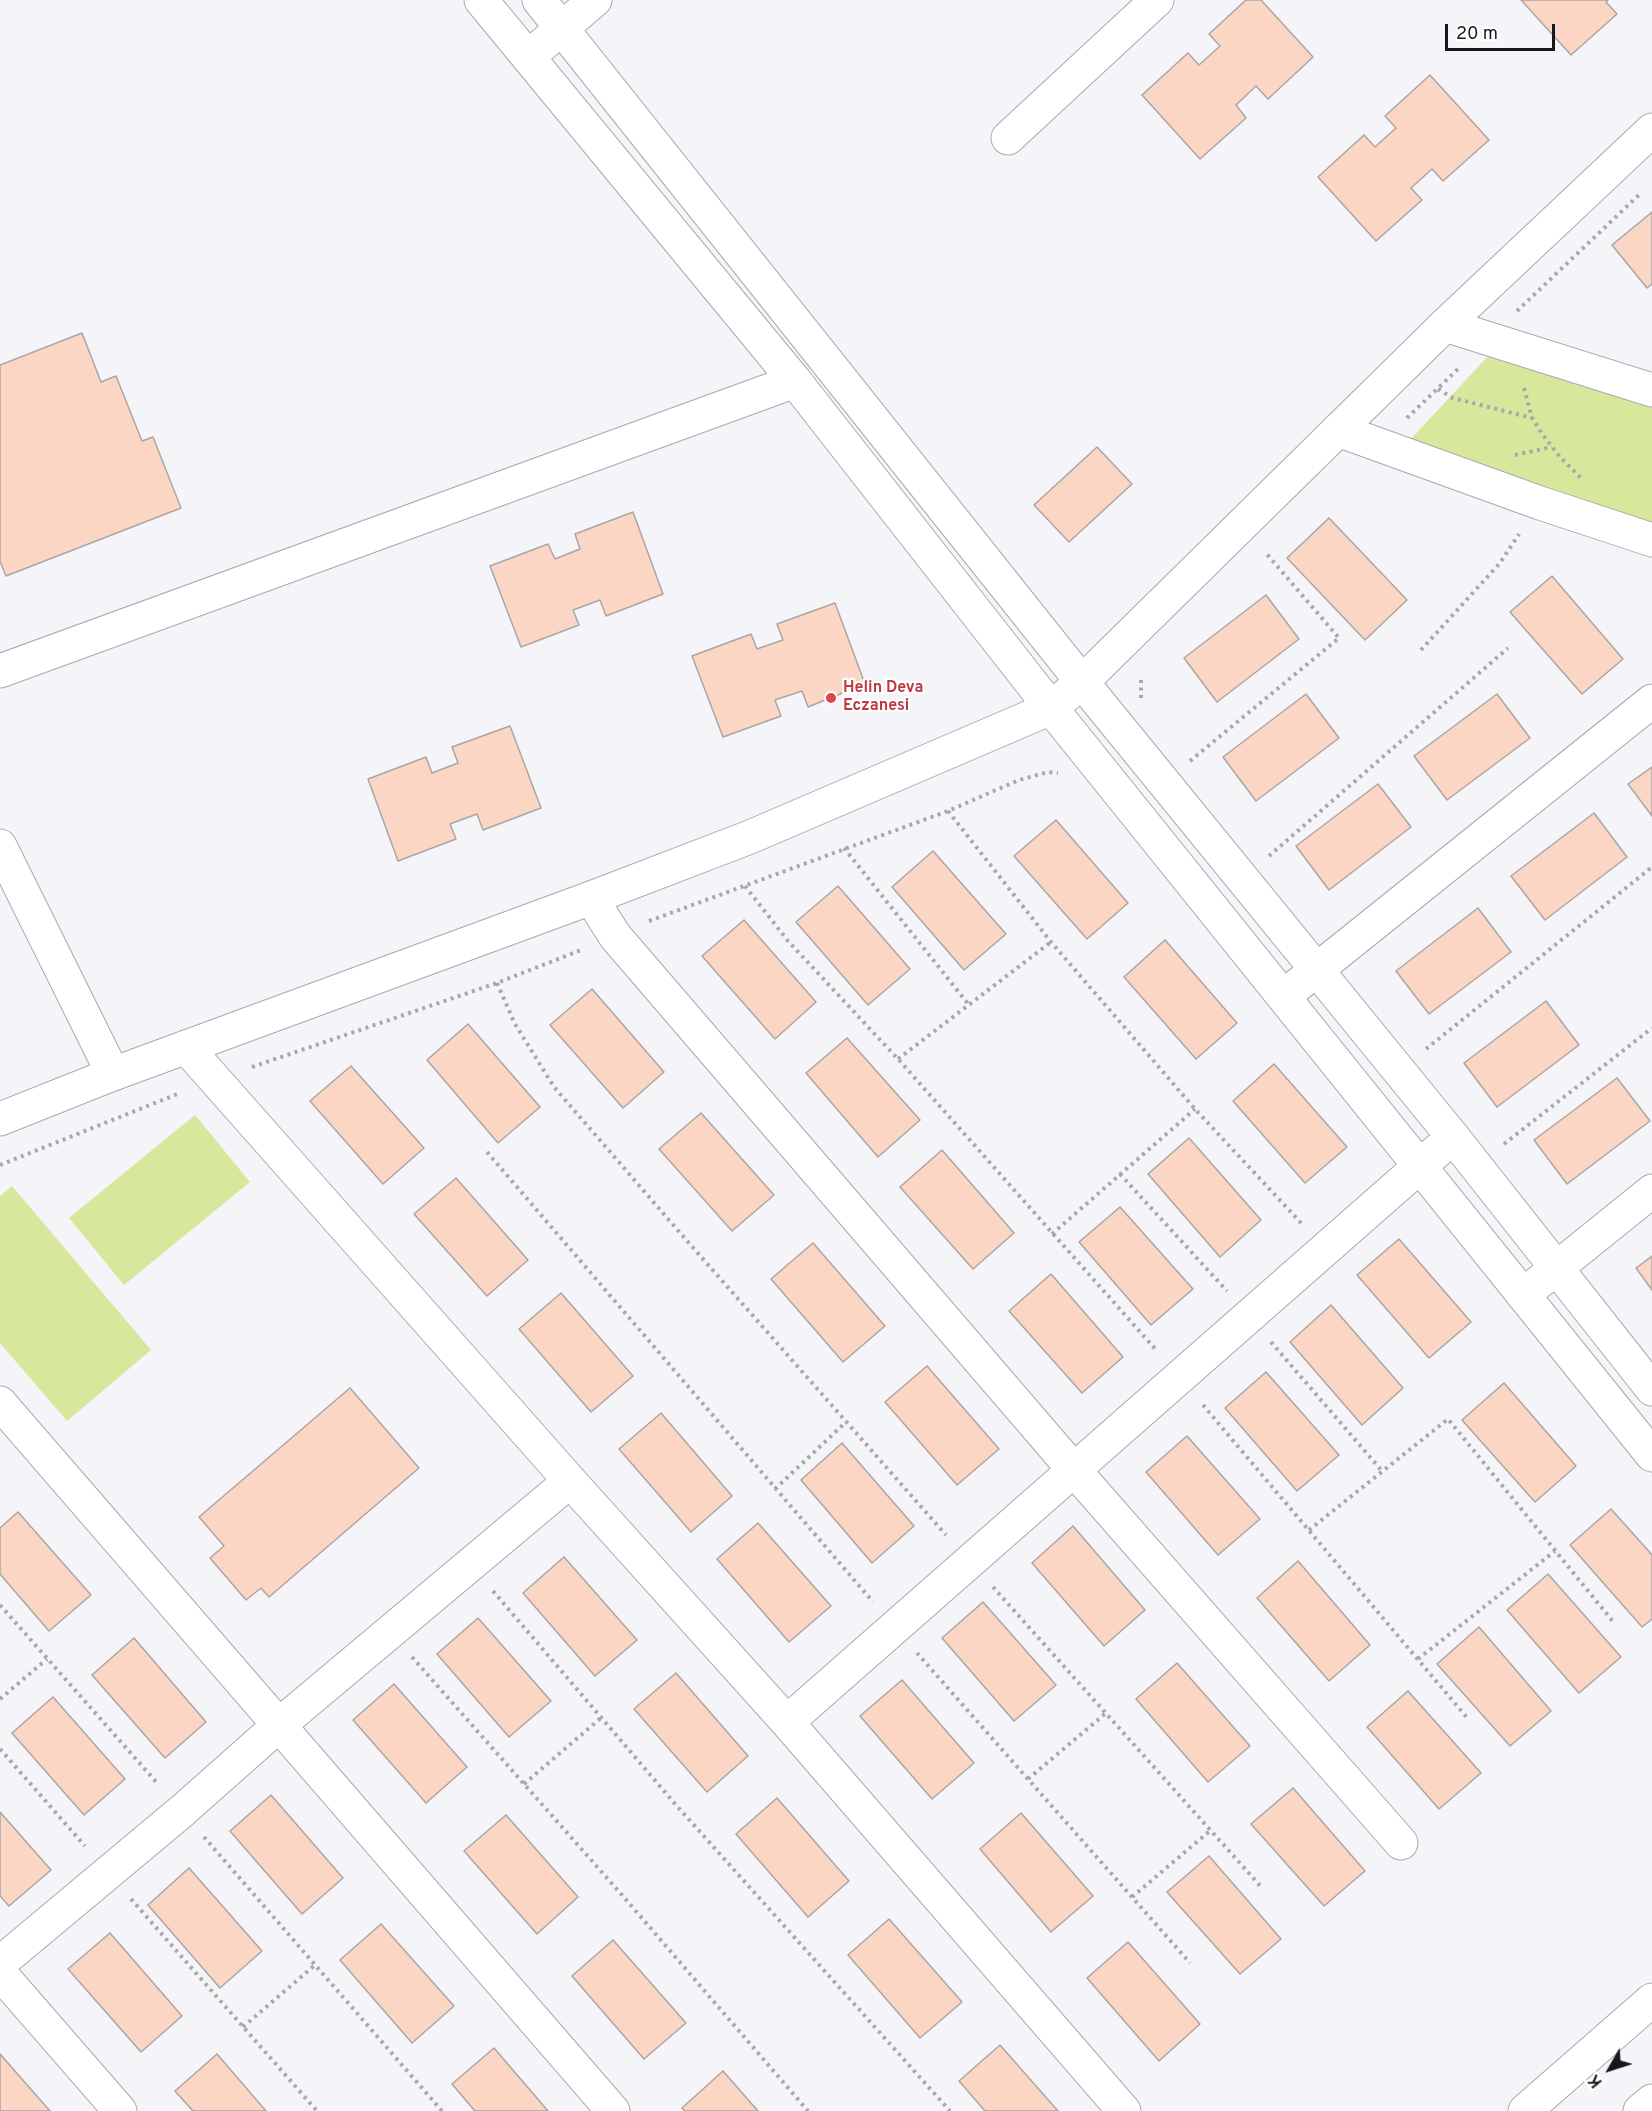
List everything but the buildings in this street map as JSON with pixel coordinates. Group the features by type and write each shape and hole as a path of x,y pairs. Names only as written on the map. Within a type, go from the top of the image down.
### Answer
{"street":[{"path":"481,0 795,381 1051,708 1652,1455"},
{"path":"539,0 1082,682 1453,1137 1652,1389"},
{"path":"528,57 595,0"},
{"path":"1008,138 1157,0"},
{"path":"0,1119 113,1074 750,837 1051,708 1082,682 1445,325 1652,130"},
{"path":"1445,325 1652,390"},
{"path":"0,671 795,381"},
{"path":"1338,430 1540,503 1652,540"},
{"path":"1284,996 1652,701"},
{"path":"0,846 113,1074"},
{"path":"591,898 615,936 1074,1470 1401,1843"},
{"path":"186,1047 787,1722 1124,2111"},
{"path":"787,1722 1453,1137"},
{"path":"1523,1295 1652,1191"},
{"path":"0,1403 613,2111"},
{"path":"0,1963 570,1480"},
{"path":"0,1973 120,2111"},
{"path":"1525,2111 1652,2000"},
{"path":"1640,2111 1652,2101"}],"path":[{"path":"1380,445 1488,338 1643,191"},
{"path":"1520,348 1520,375 1532,418 1560,457 1587,483"},
{"path":"1438,389 1453,398 1532,418"},
{"path":"1421,650 1500,563 1540,503"},
{"path":"1257,560 1272,545"},
{"path":"1185,765 1339,638 1265,552"},
{"path":"1264,860 1508,648"},
{"path":"1141,701 1140,676 1146,669"},
{"path":"0,1165 214,1080 497,983 655,918 948,811 1019,780 1048,772 1059,773"},
{"path":"948,811 1051,942 1195,1109 1325,1248"},
{"path":"844,848 969,1005"},
{"path":"1421,1054 1652,867"},
{"path":"746,886 788,940 898,1059 1179,1377 1469,1720"},
{"path":"898,1059 1051,942"},
{"path":"497,983 515,1024 554,1087 846,1422 1263,1889"},
{"path":"1496,1150 1652,1028"},
{"path":"1052,1234 1195,1109"},
{"path":"487,1152 895,1628 1190,1963"},
{"path":"1120,1174 1249,1316 1382,1472"},
{"path":"1309,1530 1448,1419 1615,1624"},
{"path":"775,1488 846,1422"},
{"path":"1418,1659 1556,1551"},
{"path":"470,1564 676,1805 950,2111"},
{"path":"0,1605 442,2111"},
{"path":"390,1632 808,2111"},
{"path":"0,1699 47,1659"},
{"path":"1028,1779 1106,1713"},
{"path":"524,1784 602,1717"},
{"path":"0,1749 317,2111"},
{"path":"1132,1897 1211,1830"},
{"path":"243,2027 315,1965"}],"green space":[{"path":"1492,352 1652,402 1652,522 1409,441"},
{"path":"195,1115 250,1182 124,1285 69,1218"},
{"path":"12,1186 151,1350 67,1421 0,1343 0,1196"}],"place":[{"name":"Helin Deva Eczanesi","path":"831,698"}]}
